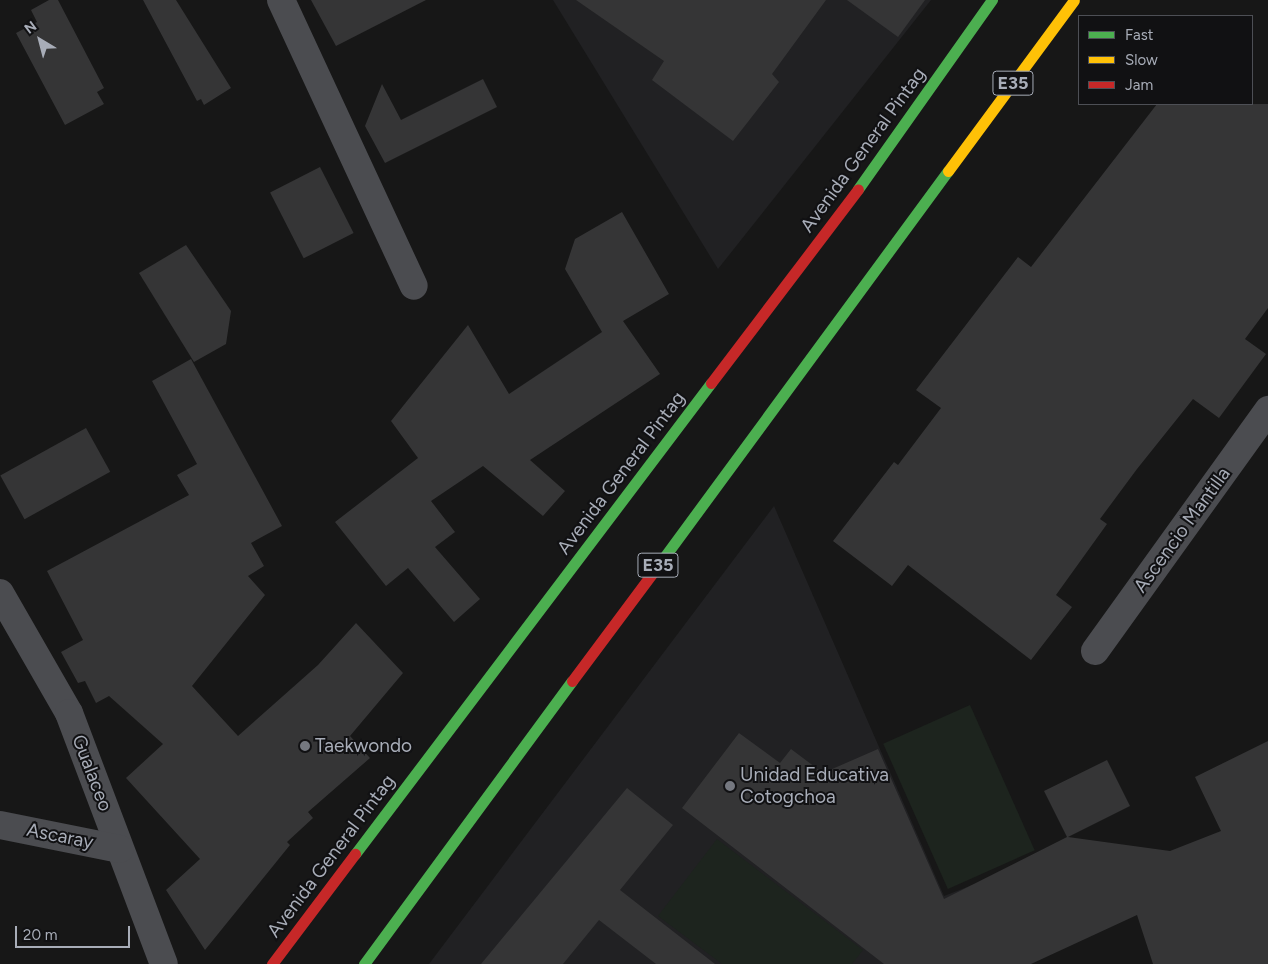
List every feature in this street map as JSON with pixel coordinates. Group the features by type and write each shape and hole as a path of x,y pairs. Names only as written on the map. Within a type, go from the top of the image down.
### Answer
{"highway":[{"name":"Avenida General Pintag","path":"272,964 887,151 992,0"},
{"name":"E35","path":"364,964 1074,0"}],"street":[{"path":"281,0 414,286"},
{"name":"Ascencio Mantilla","path":"1095,651 1268,410"},
{"name":"Gualaceo","path":"0,592 69,713 164,964"},
{"name":"Ascaray","path":"0,825 120,849"}],"shaded area":[{"path":"553,0 931,0 718,269"},
{"name":"Unidad Educativa Cotogchoa","path":"774,506 944,896 985,880 1025,964 429,964"},
{"path":"970,705 1035,850 948,889 883,744"},
{"path":"717,839 863,950 852,964 722,964 658,916"}],"building":[{"path":"49,0 58,0 104,88 97,92 104,104 65,125 16,33 37,22 31,10"},
{"path":"143,0 176,0 231,88 204,105 201,99 197,101"},
{"path":"311,0 426,0 336,46"},
{"path":"576,0 826,0 772,74 779,82 733,141 652,80 664,61"},
{"path":"847,0 925,0 898,37"},
{"path":"483,79 497,107 385,163 365,126 382,84 401,120"},
{"path":"1268,104 1268,308 1245,339 1266,354 1219,418 1193,399 1137,469 1100,519 1107,524 1056,595 1072,607 1031,660 908,565 892,586 833,541 894,462 898,465 941,408 916,390 1018,257 1031,267 1156,105"},
{"path":"320,167 354,233 304,258 270,192"},
{"path":"622,212 669,294 623,321 660,374 530,460 565,491 543,516 483,466 431,501 455,532 435,547 480,599 454,622 408,568 386,586 335,522 418,458 391,421 468,325 509,394 602,332 565,269 575,239"},
{"path":"186,245 231,311 226,344 194,362 139,273"},
{"path":"191,359 282,526 251,543 264,566 248,576 265,595 192,686 238,736 318,665 356,623 403,673 350,736 370,758 308,812 313,818 287,842 290,845 205,950 166,890 200,859 126,778 163,744 109,696 96,703 85,681 78,683 61,652 83,640 47,571 189,495 177,475 197,464 152,381"},
{"path":"86,428 110,472 25,519 0,476"},
{"path":"739,733 780,763 791,749 823,773 878,749 944,899 1067,837 1044,791 1107,760 1130,806 1068,837 1170,851 1221,831 1195,777 1268,741 1268,964 1153,964 1137,915 1031,964 884,964 682,808"},
{"path":"627,788 673,825 620,890 715,964 656,964 599,920 563,964 481,964"}],"traffic: fast":[{"path":"858,189 992,0"},
{"path":"654,571 948,171"},
{"path":"355,854 711,383"},
{"path":"364,964 572,681"}],"traffic: slow":[{"path":"948,171 1074,0"}],"traffic: jam":[{"path":"711,383 858,189"},
{"path":"572,681 654,571"},
{"path":"272,964 355,854"}],"place":[{"name":"Taekwondo","path":"305,746"},
{"name":"Unidad Educativa Cotogchoa","path":"730,786"}]}
